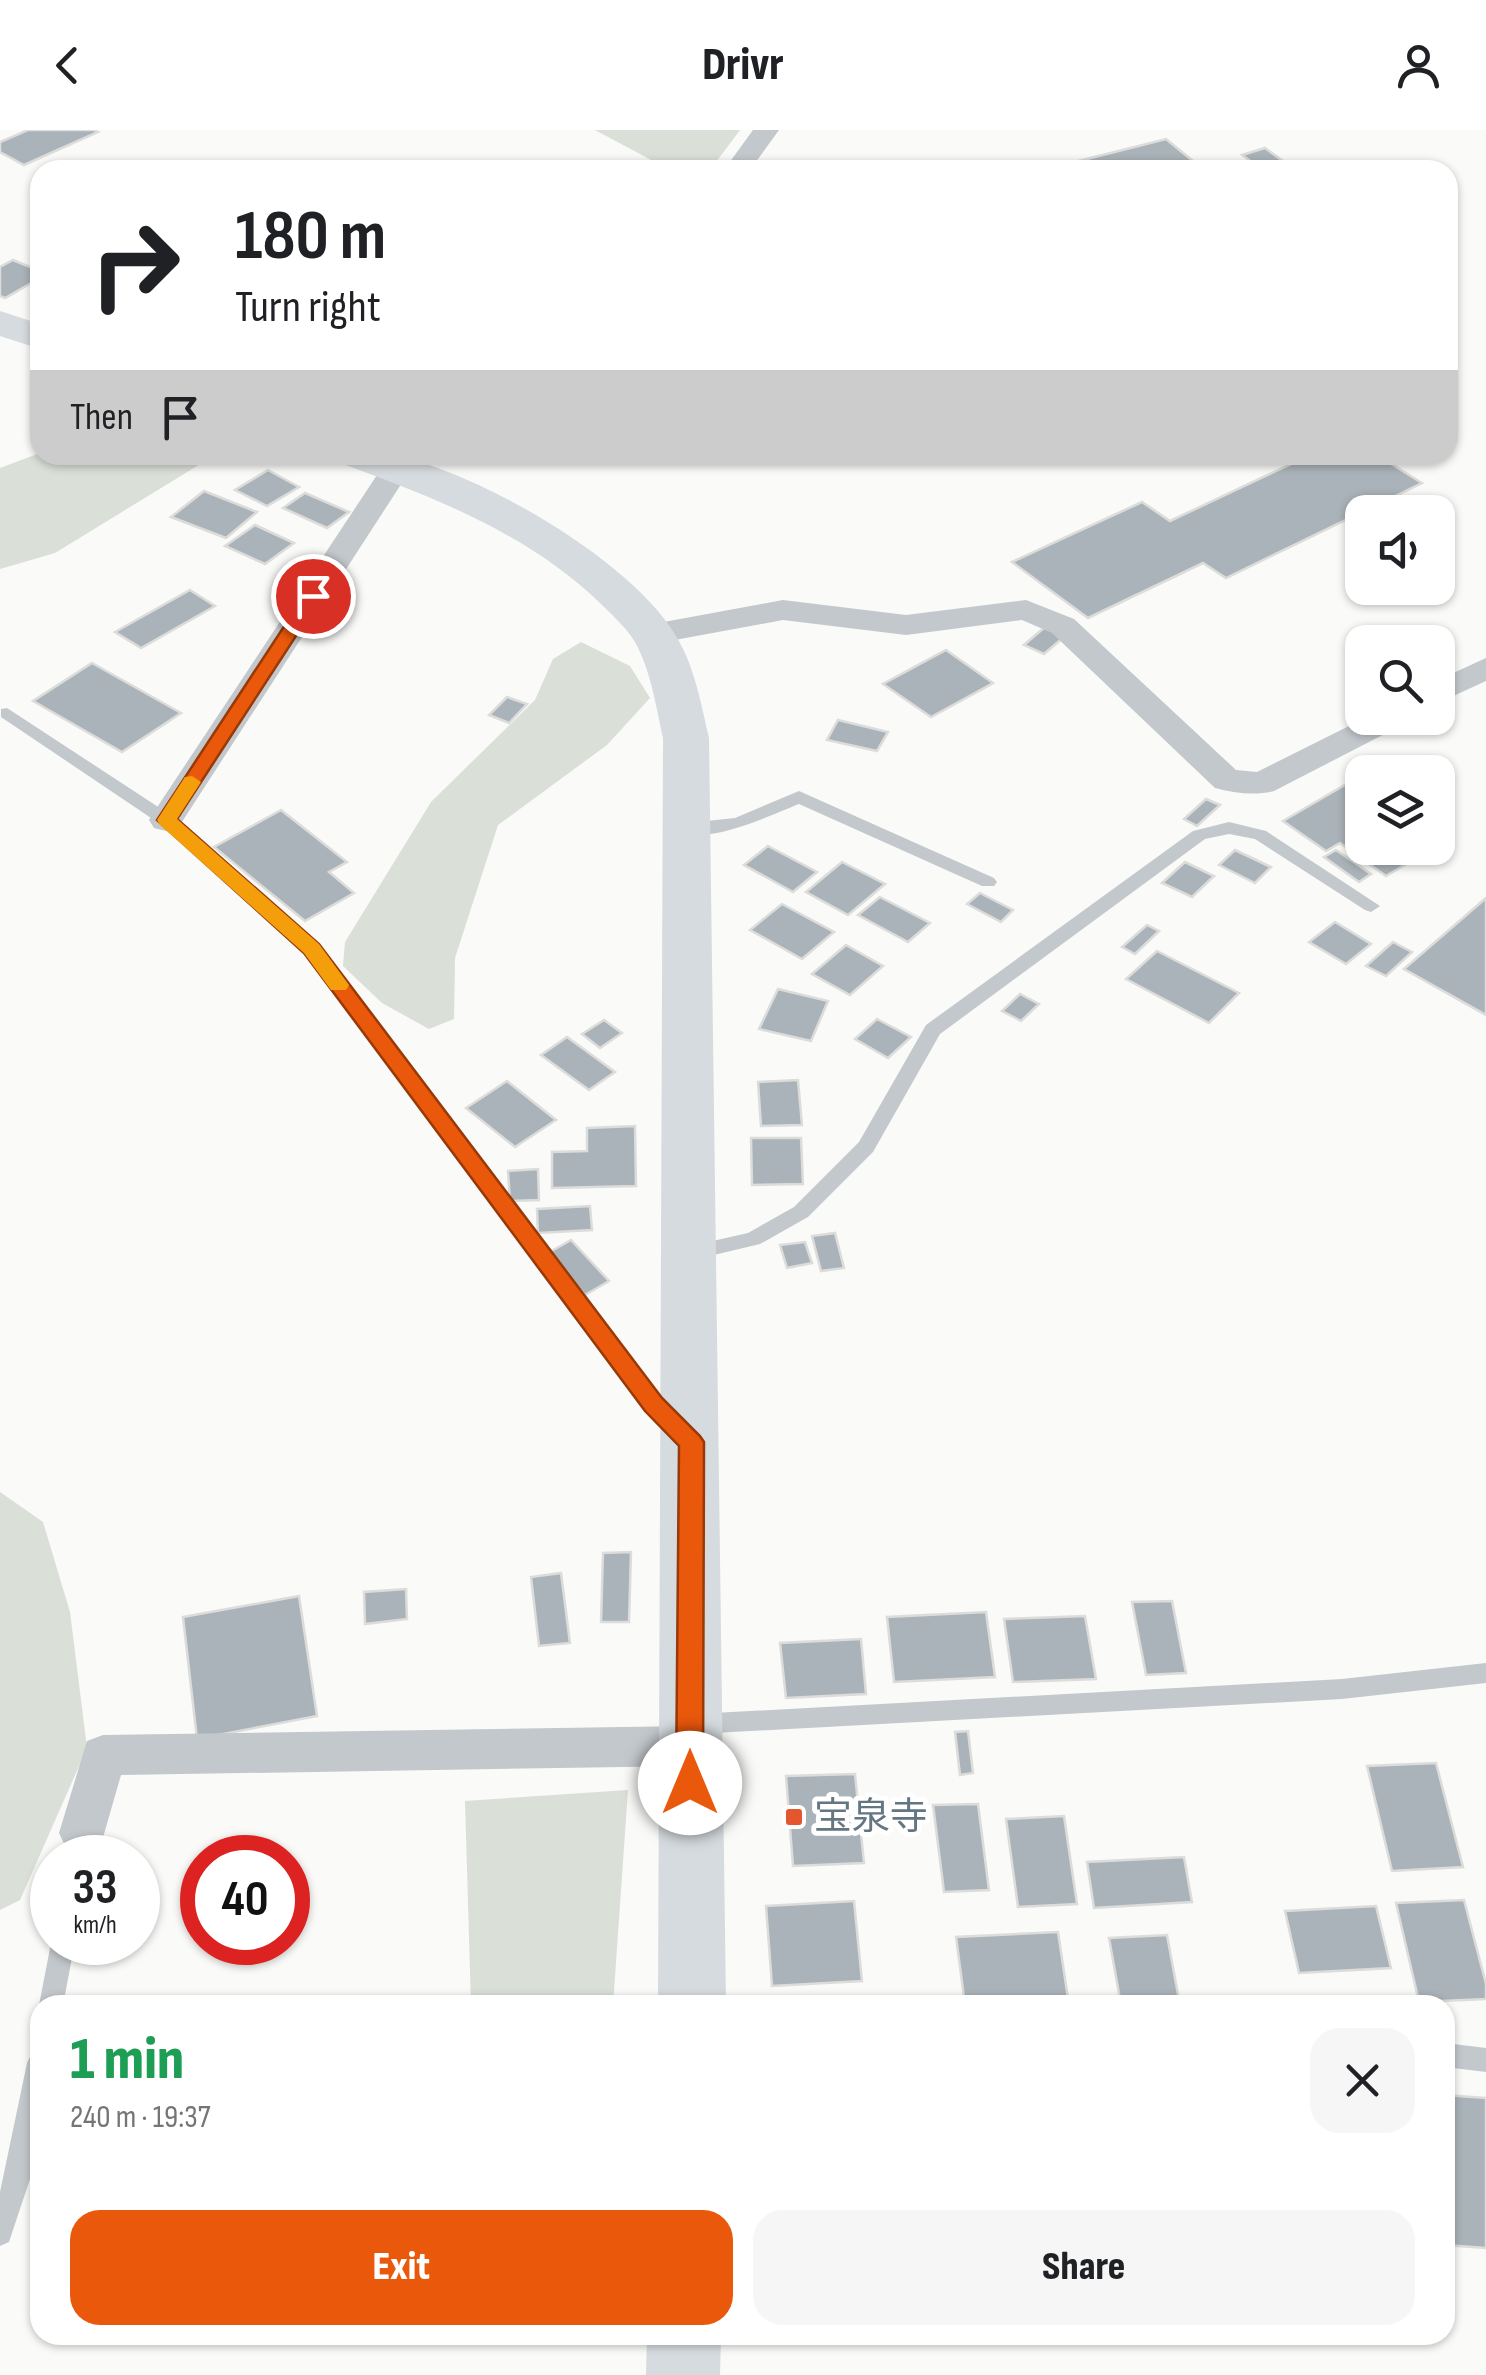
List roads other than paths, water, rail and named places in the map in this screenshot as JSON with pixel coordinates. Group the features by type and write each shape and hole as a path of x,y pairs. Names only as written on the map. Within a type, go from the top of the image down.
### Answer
{"street":[{"path":"744,160 766,130"},
{"path":"0,323 30,334"},
{"path":"166,820 380,465"},
{"path":"391,465 516,521 566,550 614,592 652,634 673,680 686,738 692,1995"},
{"path":"652,634 783,610 906,625 1026,610 1063,626 1227,780 1262,783 1357,735"},
{"path":"1455,684 1486,668"},
{"path":"83,1835 103,1756 689,1735"},
{"path":"682,2375 684,2345"}],"lane":[{"path":"7,714 166,820 312,948 654,1405 692,1442"},
{"path":"687,829 738,823 799,797 988,882"},
{"path":"690,1253 753,1240 801,1212 866,1147 933,1030 1199,835 1229,828 1260,835 1371,906"},
{"path":"689,1735 1323,1690 1486,1674"},
{"path":"53,1995 58,1965"},
{"path":"1455,2056 1486,2060"},
{"path":"0,2232 19,2173 30,2115"}],"place":[{"name":"宝泉寺","path":"794,1817"}]}
